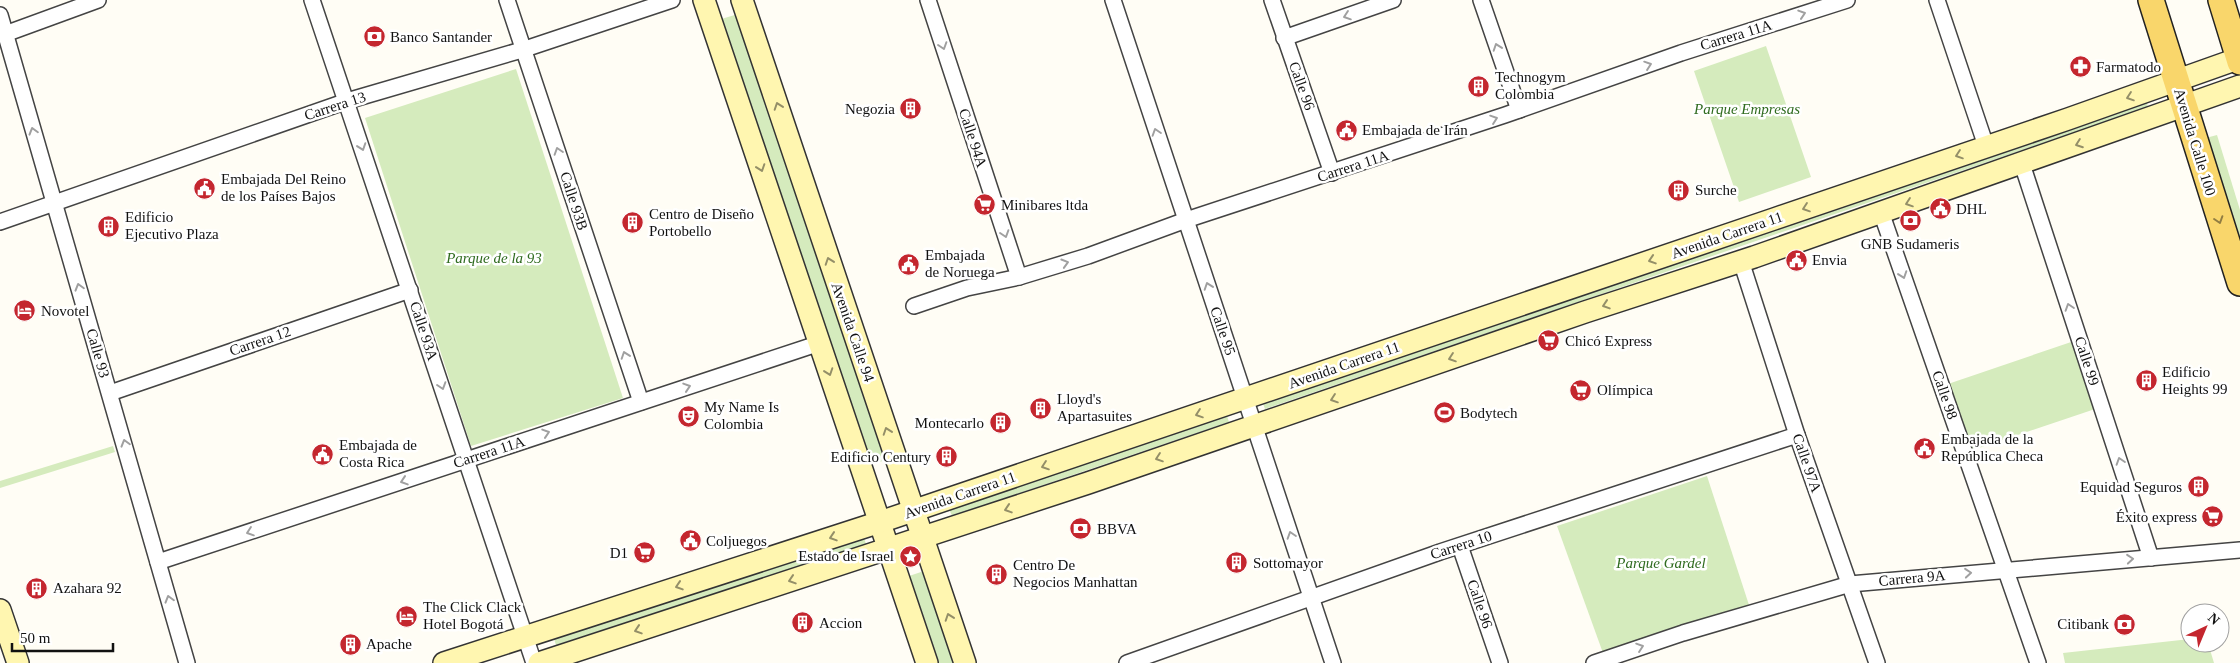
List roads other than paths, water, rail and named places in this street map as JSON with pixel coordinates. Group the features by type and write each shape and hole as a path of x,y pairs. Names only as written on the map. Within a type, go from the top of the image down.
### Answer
{"main road":[{"path":"704,0 927,663"},
{"name":"Avenida Calle 94","path":"742,0 965,663"},
{"name":"Avenida Calle 100","path":"2151,0 2240,283"},
{"path":"2228,9 2240,59"},
{"name":"Avenida Carrera 11","path":"444,663 913,511 2240,59"},
{"name":"Avenida Carrera 11","path":"539,663 1255,426 1741,261 2240,86"},
{"path":"0,610 18,663"}],"street":[{"path":"5,34 98,0"},
{"name":"Calle 93A","path":"312,0 534,663"},
{"name":"Calle 93B","path":"507,0 641,402"},
{"name":"Carrera 13","path":"0,222 347,101 524,49 672,0"},
{"name":"Calle 94A","path":"928,0 1019,277"},
{"name":"Calle 95","path":"1113,0 1333,663"},
{"name":"Calle 96","path":"1272,0 1332,173"},
{"path":"1284,38 1393,0"},
{"path":"1481,0 1519,110"},
{"name":"Carrera 11A","path":"914,306 967,288 1019,277 1088,256 1186,220 1519,110 1694,48 1847,0"},
{"path":"1937,0 1986,146"},
{"name":"Calle 93","path":"0,15 187,663"},
{"name":"Calle 99","path":"2022,164 2151,558"},
{"name":"Calle 98","path":"1882,212 2038,663"},
{"name":"Calle 97A","path":"1741,261 1797,435 1877,663"},
{"name":"Carrera 12","path":"110,392 410,290"},
{"name":"Carrera 11A","path":"158,562 820,344"},
{"name":"Carrera 10","path":"1127,663 1145,660 1311,598 1460,546 1797,435"},
{"name":"Calle 96","path":"1460,546 1500,663"},
{"name":"Carrera 9A","path":"1594,663 1683,633 1850,584 2240,550"}],"place":[{"name":"Banco Santander","path":"374,37"},
{"name":"Farmatodo","path":"2080,67"},
{"name":"Technogym Colombia","path":"1479,86"},
{"name":"Negozia","path":"911,109"},
{"name":"Embajada de Irán","path":"1346,130"},
{"name":"Embajada Del Reino de los Países Bajos","path":"205,188"},
{"name":"Surche","path":"1679,190"},
{"name":"Minibares ltda","path":"985,205"},
{"name":"DHL","path":"1940,209"},
{"name":"GNB Sudameris","path":"1910,221"},
{"name":"Centro de Diseño Portobello","path":"633,223"},
{"name":"Edificio Ejecutivo Plaza","path":"109,226"},
{"name":"Envia","path":"1796,260"},
{"name":"Embajada de Noruega","path":"909,264"},
{"name":"Novotel","path":"25,311"},
{"name":"Chicó Express","path":"1549,341"},
{"name":"Edificio Heights 99","path":"2146,381"},
{"name":"Olímpica","path":"1581,390"},
{"name":"Lloyd's Apartasuites","path":"1041,408"},
{"name":"Bodytech","path":"1444,413"},
{"name":"My Name Is Colombia","path":"688,416"},
{"name":"Montecarlo","path":"1000,423"},
{"name":"Embajada de la República Checa","path":"1925,448"},
{"name":"Embajada de Costa Rica","path":"323,454"},
{"name":"Edificio Century","path":"947,457"},
{"name":"Equidad Seguros","path":"2198,487"},
{"name":"Éxito express","path":"2213,517"},
{"name":"BBVA","path":"1081,529"},
{"name":"Coljuegos","path":"690,541"},
{"name":"D1","path":"644,553"},
{"name":"Estado de Israel","path":"910,556"},
{"name":"Sottomayor","path":"1237,563"},
{"name":"Centro De Negocios Manhattan","path":"997,574"},
{"name":"Azahara 92","path":"37,588"},
{"name":"The Click Clack Hotel Bogotá","path":"407,616"},
{"name":"Accion","path":"803,623"},
{"name":"Citibank","path":"2125,624"},
{"name":"Apache","path":"350,644"}],"park label":[{"name":"Parque Empresas","path":"1747,109"},
{"name":"Parque de la 93","path":"494,258"},
{"name":"Parque Gardel","path":"1661,563"}]}
